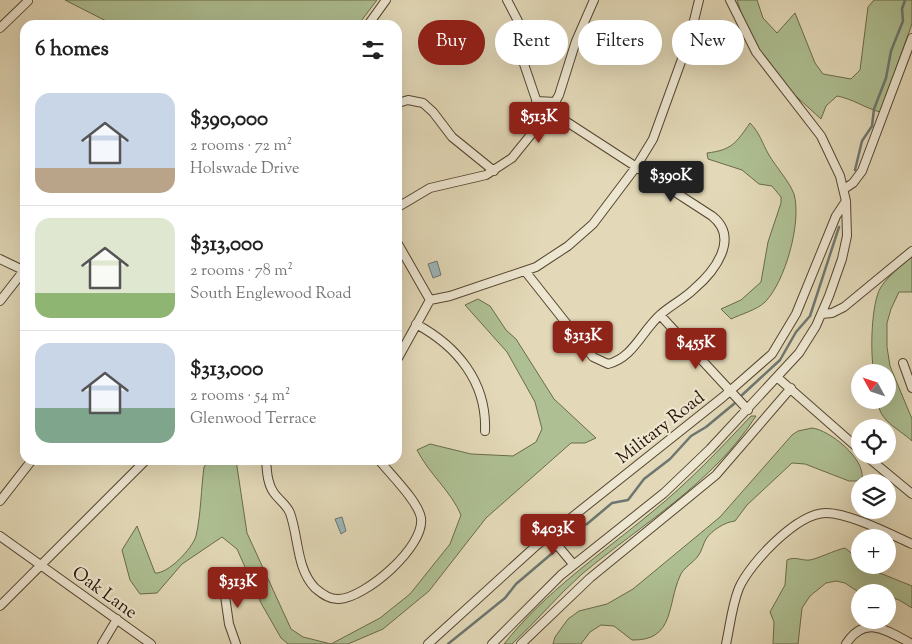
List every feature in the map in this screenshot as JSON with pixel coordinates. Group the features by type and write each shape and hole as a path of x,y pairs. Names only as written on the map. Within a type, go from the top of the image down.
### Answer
{"street":[{"path":"372,20 386,0"},
{"path":"507,0 518,21 524,64 543,120"},
{"path":"402,204 430,188 475,179 494,171 516,154 556,102 576,41 594,0"},
{"path":"402,350 430,300 450,296 525,272 551,258 583,235 602,214 636,167 658,128 692,32 699,0"},
{"path":"492,644 573,564 678,481 778,378 808,341 822,314 845,248 846,201 844,189 828,147 764,65 748,38 730,0"},
{"path":"0,28 28,1"},
{"path":"844,189 853,183 862,171 912,38"},
{"path":"402,102 408,100 423,103 452,137 494,171"},
{"path":"536,101 556,102"},
{"path":"525,272 589,353 602,363 614,362 627,354 660,315 689,294 704,279 723,250 726,236 718,220 550,111"},
{"name":"Military Road","path":"428,644 549,535 767,359 784,337 796,314 836,216 846,201"},
{"path":"402,251 430,300"},
{"path":"822,314 832,313 844,307 912,251"},
{"path":"0,259 20,268"},
{"path":"0,301 20,276"},
{"path":"660,315 748,410"},
{"path":"416,324 444,341 463,362 480,400 485,418 485,431"},
{"path":"903,363 912,388"},
{"path":"778,378 851,442"},
{"path":"520,644 590,578 716,475 791,388"},
{"path":"876,464 912,494"},
{"path":"0,501 28,465"},
{"path":"0,606 141,465"},
{"path":"267,465 269,485 289,512 300,559 308,577 319,591 332,599 355,594 384,575 412,543 420,525 421,518 415,504 383,465"},
{"path":"726,644 736,599 744,579 766,552 793,527 809,516 824,513 841,515 912,544"},
{"path":"549,535 573,564"},
{"name":"Oak Lane","path":"0,536 150,644"},
{"path":"223,582 230,624 236,644"},
{"path":"102,644 117,619"},
{"path":"846,644 859,631 872,627 886,630 912,644"}],"green space":[{"path":"65,0 377,0 362,20 104,20"},
{"path":"737,0 757,0 763,18 777,33 795,13 815,63 823,74 851,79 860,70 868,7 874,0 912,0 912,24 880,112 837,96 826,106 821,119 787,88 748,34"},
{"path":"750,123 792,189 796,206 796,220 790,251 779,281 772,293 758,307 731,319 721,309 741,300 761,282 768,242 781,203 781,197 772,186 759,184 742,170 708,159 707,153 722,150 733,144"},
{"path":"912,257 912,292 899,292 887,323 887,347 890,364 873,364 872,342 875,304 881,287 891,275"},
{"path":"478,299 490,306 506,330 516,339 554,399 596,438 585,443 571,443 486,518 429,591 383,629 348,644 331,644 380,618 410,594 450,544 461,515 452,498 417,450 430,444 471,454 513,456 536,442 542,429 535,402 507,352 465,305"},
{"path":"896,380 912,419 912,441 896,428 896,419 885,419 880,409 896,409"},
{"path":"751,416 756,416 739,440 698,482 582,574 512,644 504,644 520,625 556,590 678,490"},
{"path":"812,428 828,434 837,440 851,453 851,464 859,464 862,474 851,474 851,481 849,481 805,464 792,463 747,505 735,521 715,530 705,541 698,556 681,573 667,619 663,628 656,634 646,639 632,640 614,626 601,625 590,632 581,644 553,644 555,637 568,619 579,611 607,604 633,589 720,517 792,435 798,431"},
{"path":"205,465 237,465 247,533 291,629 303,637 331,644 288,644 281,638 261,603 237,549 222,537 182,564 157,593 140,594 130,580 122,550 137,526 155,573 173,565 190,547 196,536 204,467"},
{"path":"845,548 851,553 851,574 882,574 912,586 912,608 896,599 896,584 851,584 851,587 836,581 826,583 810,596 802,608 798,644 773,644 774,622 770,612 785,585 787,560 793,558 810,560"}],"water":[{"path":"437,261 441,275 433,278 428,264"},
{"path":"342,517 346,531 341,534 335,519"}],"waterway":[{"path":"855,170 862,141 872,126 874,109 886,78 891,51 903,21 902,9 905,0"},
{"path":"741,396 780,360 796,332 810,316 839,227"},
{"path":"563,543 571,529 587,524 612,503 628,500 644,479 670,459 691,436 706,427 735,403"},
{"path":"448,644 505,598 516,584 556,550"}]}
